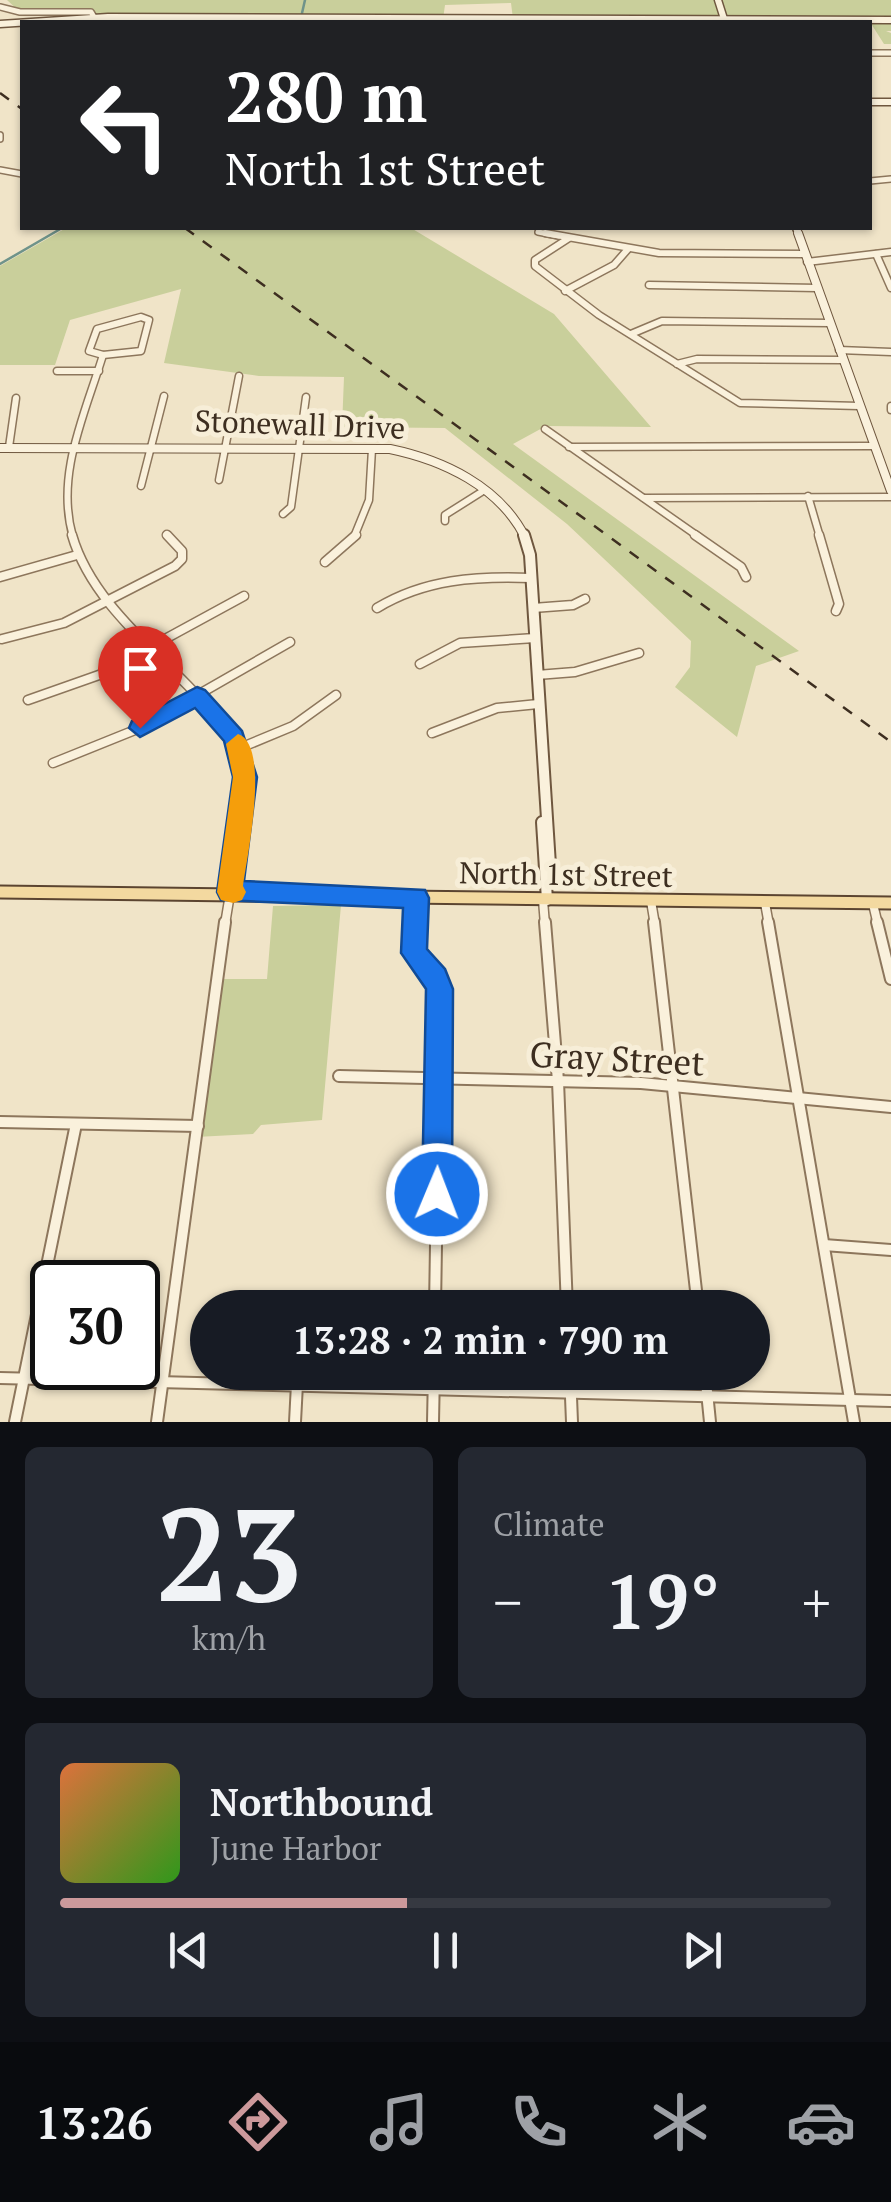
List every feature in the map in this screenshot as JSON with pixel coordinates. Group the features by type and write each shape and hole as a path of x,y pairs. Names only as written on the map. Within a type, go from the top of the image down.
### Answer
{"main road":[{"path":"54,20 358,20"},
{"path":"797,230 891,494"},
{"name":"Stonewall Drive","path":"5,447 412,452 437,460 483,491 521,524 529,543 550,865 545,900"},
{"name":"North 1st Street","path":"0,892 891,903"}],"street":[{"path":"0,7 20,12 91,12 94,17"},
{"path":"538,232 659,253 806,258 891,252"},
{"path":"568,238 533,264 566,291 745,405 859,406"},
{"path":"566,291 614,265 628,248"},
{"path":"876,254 890,284"},
{"path":"649,285 817,288"},
{"path":"140,318 148,320 141,351 104,354 89,351 97,328 140,318"},
{"path":"631,334 662,321 830,323"},
{"path":"839,350 891,352"},
{"path":"104,354 76,446 65,508 77,555 110,600 227,728 240,748 244,786 156,1422"},
{"path":"678,364 697,358 843,360"},
{"path":"57,371 98,371"},
{"path":"218,480 239,376"},
{"path":"141,486 164,396"},
{"path":"283,514 291,507 306,397"},
{"path":"5,447 16,398"},
{"path":"545,429 741,567 746,577"},
{"path":"569,446 874,446"},
{"path":"325,562 350,545 364,527 372,449"},
{"path":"444,521 445,515 483,491"},
{"path":"644,498 891,494"},
{"path":"808,496 840,604 836,611"},
{"path":"2,639 64,623 179,563 182,550 167,535"},
{"path":"0,577 77,555"},
{"path":"376,608 420,587 444,581 531,578"},
{"path":"28,700 88,680 244,596"},
{"path":"533,608 573,605 584,599"},
{"path":"420,664 446,647 471,638 535,638"},
{"path":"53,763 119,738 290,642"},
{"path":"536,674 575,672 640,653"},
{"path":"240,748 294,726 336,695"},
{"path":"432,733 497,708 538,704"},
{"path":"416,898 414,953 436,978 440,989 435,1290"},
{"path":"545,900 558,1081 566,1290"},
{"path":"651,902 696,1290"},
{"path":"765,903 854,1422"},
{"path":"873,904 891,979"},
{"name":"Gray Street","path":"340,1076 558,1081 891,1108"},
{"path":"0,1122 198,1126"},
{"path":"15,1422 76,1124"},
{"path":"824,1245 891,1250"},
{"path":"0,1378 190,1382"},
{"path":"294,1422 297,1390"},
{"path":"434,1390 434,1422"},
{"path":"537,1390 891,1401"},
{"path":"706,1390 710,1422"},
{"path":"571,1391 572,1422"}],"green space":[{"path":"7,0 891,0 891,31 886,31 891,33 891,44 884,44 872,20 513,19 511,3 445,5 443,19 52,20 94,14 20,12"},
{"path":"63,230 414,230 554,314 651,427 546,426 513,444 799,651 756,666 737,737 675,687 690,667 691,641 567,524 445,428 342,427 344,377 259,376 164,363 181,289 70,320 55,365 0,365 0,266"},
{"path":"341,905 322,1120 261,1125 253,1134 196,1137 218,979 267,979 273,906"}],"waterway":[{"path":"300,20 305,0"},
{"path":"0,264 59,230"}],"railway":[{"path":"0,93 20,108"},
{"path":"188,230 891,742"}],"slow traffic":[{"path":"233,892 245,777 238,744"}],"route":[{"path":"140,728 197,696 234,738 245,777 230,892 416,898 414,953 436,978 440,989 437,1194"}]}
